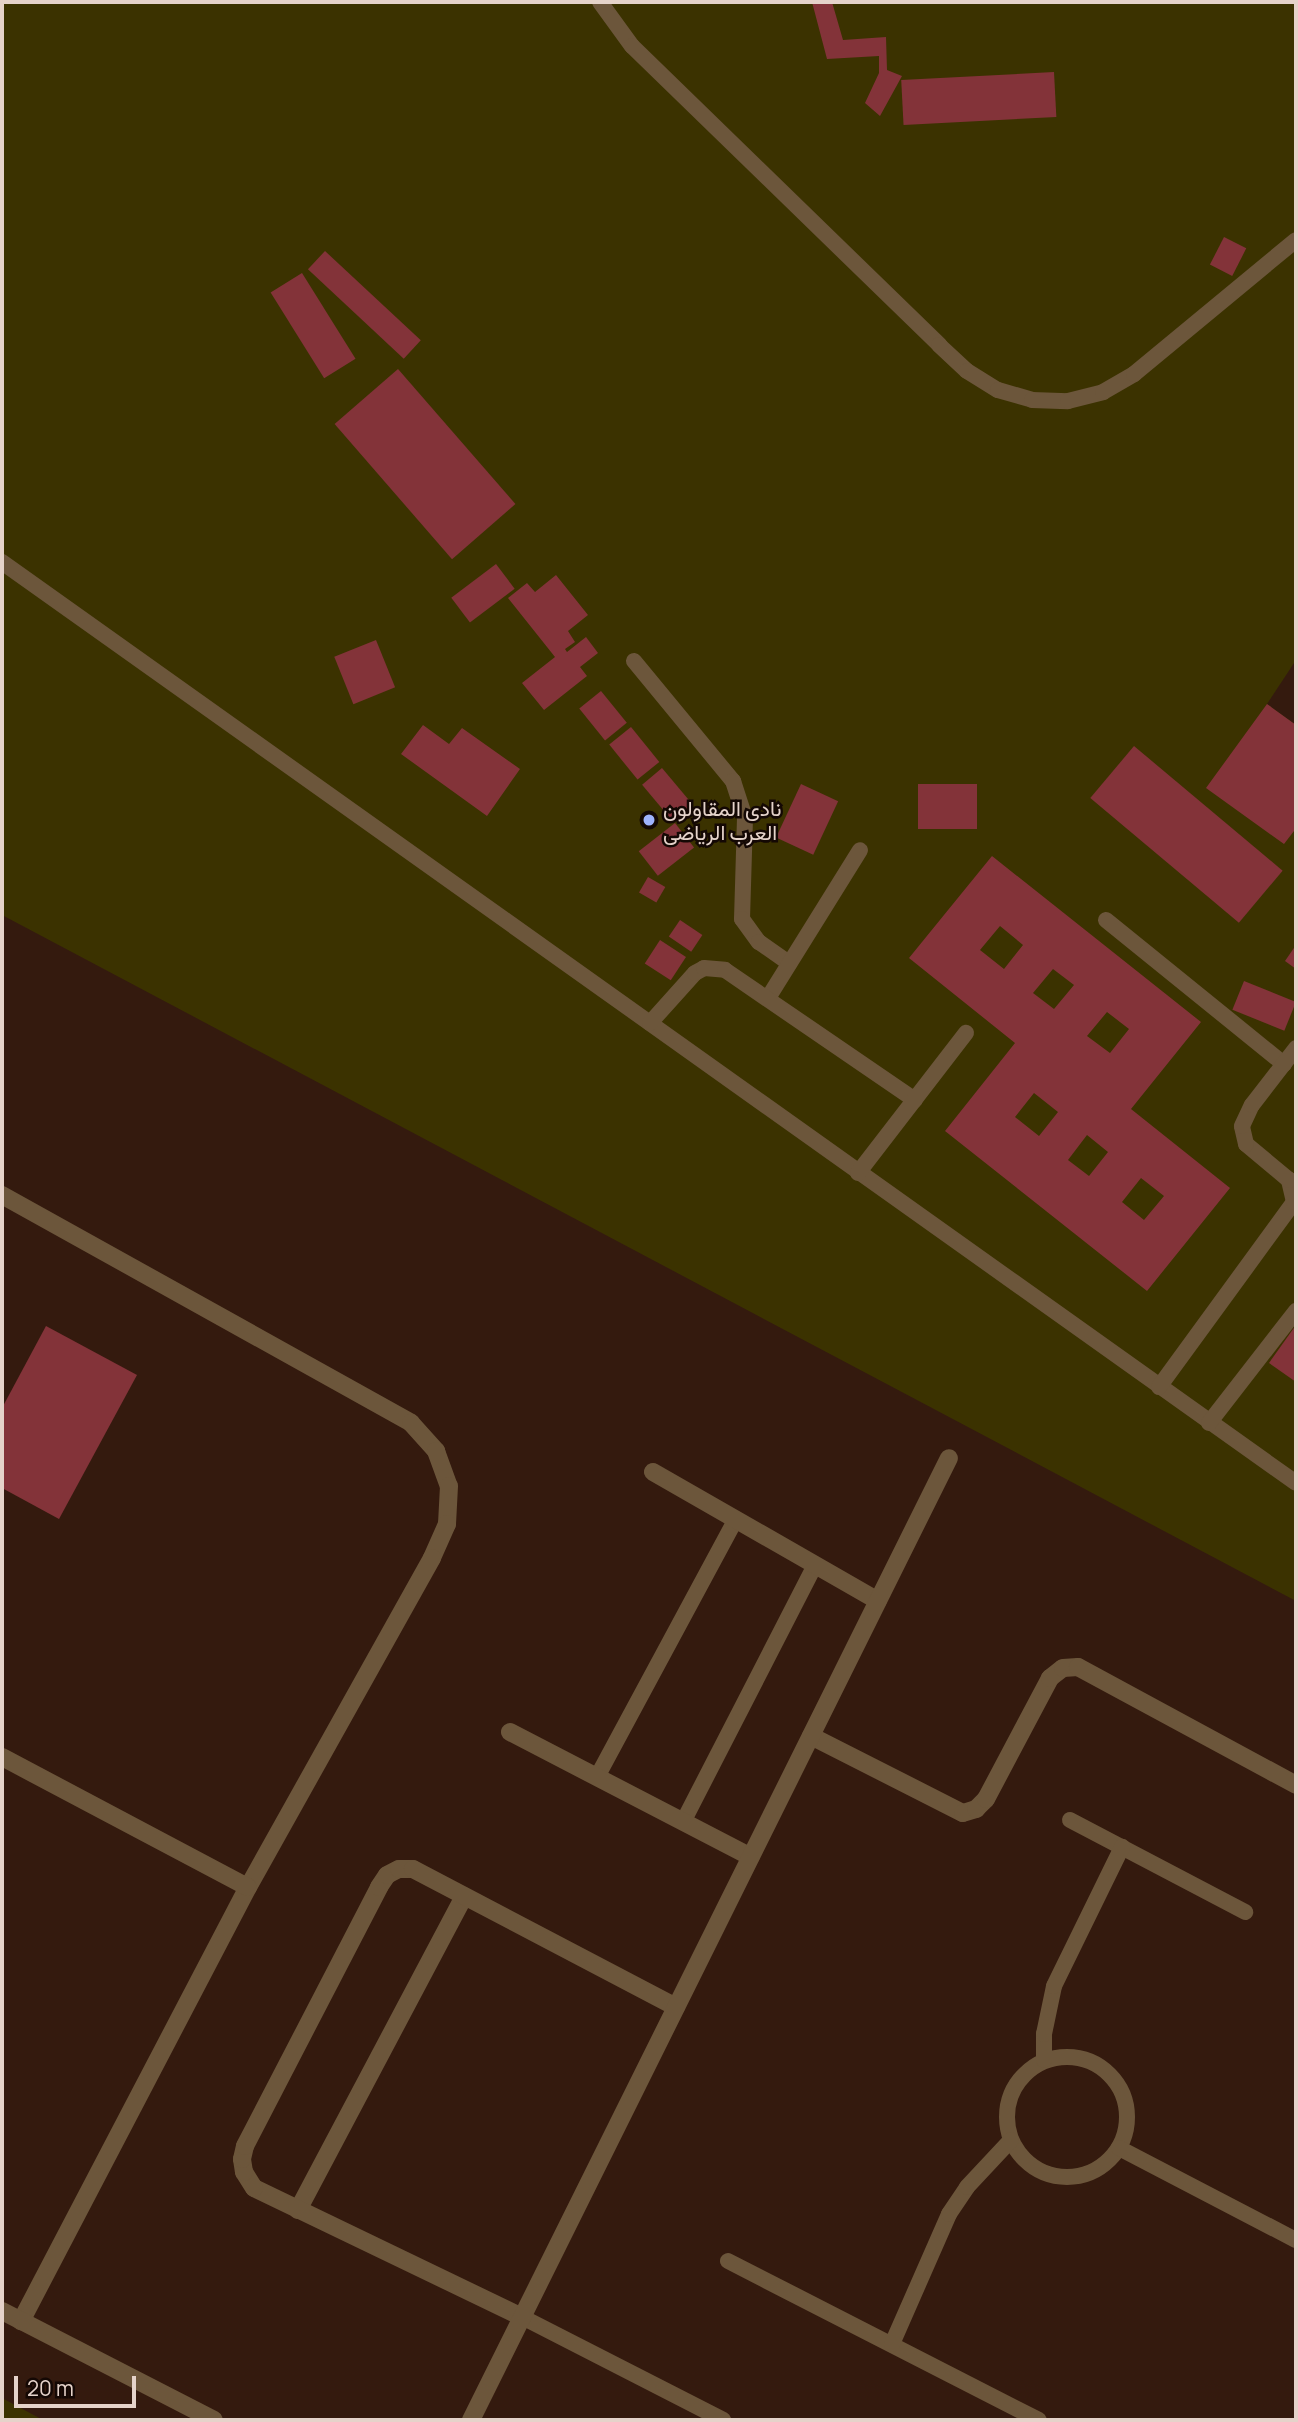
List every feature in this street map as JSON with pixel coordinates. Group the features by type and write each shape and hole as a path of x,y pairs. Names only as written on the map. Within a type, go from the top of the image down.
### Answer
{"street":[{"path":"2,1195 411,1423 436,1451 449,1486 447,1524 432,1558 248,1887 21,2321"},
{"path":"471,2420 949,1458"},
{"path":"653,1472 878,1601"},
{"path":"811,1736 963,1813 976,1810 986,1799 1050,1678 1063,1668 1079,1667 1296,1785"},
{"path":"510,1732 751,1857"},
{"path":"2,1757 248,1887"},
{"path":"522,2317 254,2188 244,2172 242,2159 245,2146 373,1899 387,1875 400,1869 414,1869 676,2007"},
{"path":"298,2210 464,1896"},
{"path":"2,2311 214,2420"}],"lane":[{"path":"600,2 632,46 929,335 968,371 998,390 1032,400 1056,401 1103,392 1134,374 1296,240"},
{"path":"2,562 1296,1483"},
{"path":"634,661 733,781 745,818 742,919 758,942 789,963"},
{"path":"768,998 860,850"},
{"path":"1106,919 1284,1064"},
{"path":"650,1023 695,973 704,968 725,970 915,1100"},
{"path":"858,1173 966,1033"},
{"path":"1159,1387 1294,1202 1289,1180 1246,1144 1242,1126 1245,1114 1296,1048"},
{"path":"1209,1423 1296,1311"},
{"path":"597,1777 736,1519"},
{"path":"684,1822 815,1565"},
{"path":"1070,1820 1245,1912"},
{"path":"1044,2060 1044,2034 1054,1986 1122,1847"},
{"path":"1063,2056 1082,2058 1100,2065 1114,2077 1124,2093 1128,2112 1127,2131 1119,2148 1107,2163 1090,2173 1072,2178 1053,2176 1035,2169 1021,2156 1011,2140 1007,2112 1016,2085 1028,2070 1044,2060 1063,2056"},
{"path":"892,2344 949,2214 967,2187 1011,2140"},
{"path":"1119,2148 1296,2240"},
{"path":"728,2261 1039,2420"},
{"path":"522,2317 723,2420"}],"shaded area":[{"name":"نادى المقاولون العرب الرياضى","path":"2,2 1296,2 1296,660 1267,704 1296,725 1296,1601 2,915"},
{"path":"2,2398 43,2420 2,2420"}],"building":[{"path":"812,2 832,2 843,40 886,37 887,70 902,76 880,116 865,103 879,73 879,56 827,59"},
{"path":"1054,72 1056,117 904,125 901,80"},
{"path":"1224,237 1246,248 1232,276 1210,265"},
{"path":"325,251 421,340 404,359 308,269"},
{"path":"302,273 356,359 324,378 271,293"},
{"path":"398,369 515,504 452,559 335,424"},
{"path":"496,564 515,589 470,622 451,598"},
{"path":"556,575 588,615 568,631 575,642 565,649 567,652 586,637 598,653 580,667 587,676 544,710 522,683 555,657 508,598 527,583 535,592"},
{"path":"376,640 395,687 353,704 334,657"},
{"path":"601,691 627,723 605,740 579,709"},
{"path":"1267,704 1296,725 1296,833 1294,831 1284,844 1206,788"},
{"path":"423,725 449,744 462,728 520,769 487,816 401,754"},
{"path":"631,727 659,762 638,780 609,745"},
{"path":"1134,746 1283,871 1239,923 1090,798"},
{"path":"662,768 692,804 672,821 642,785"},
{"path":"801,784 838,801 813,855 776,837"},
{"path":"918,784 977,784 977,829 918,829"},
{"path":"675,823 694,847 658,876 639,851"},
{"path":"992,856 1201,1022 1131,1109 1230,1188 1147,1291 945,1131 1015,1043 909,958","holes":["1000,926 1023,945 1004,969 980,950","1053,969 1074,985 1054,1009 1033,993","1107,1012 1129,1029 1110,1053 1087,1036","1034,1093 1058,1112 1039,1136 1015,1117","1087,1135 1108,1152 1089,1176 1068,1160","1141,1178 1164,1196 1144,1220 1122,1202"]},
{"path":"648,877 665,887 656,903 639,893"},
{"path":"680,920 702,935 691,952 669,937"},
{"path":"660,940 686,957 671,980 645,963"},
{"path":"1296,945 1296,969 1285,961"},
{"path":"1244,981 1296,1002 1284,1031 1232,1010"},
{"path":"1296,1325 1296,1382 1269,1363"},
{"path":"46,1326 137,1375 59,1519 2,1488 2,1408"}],"place":[{"name":"نادى المقاولون العرب الرياضى","path":"649,820"}]}
